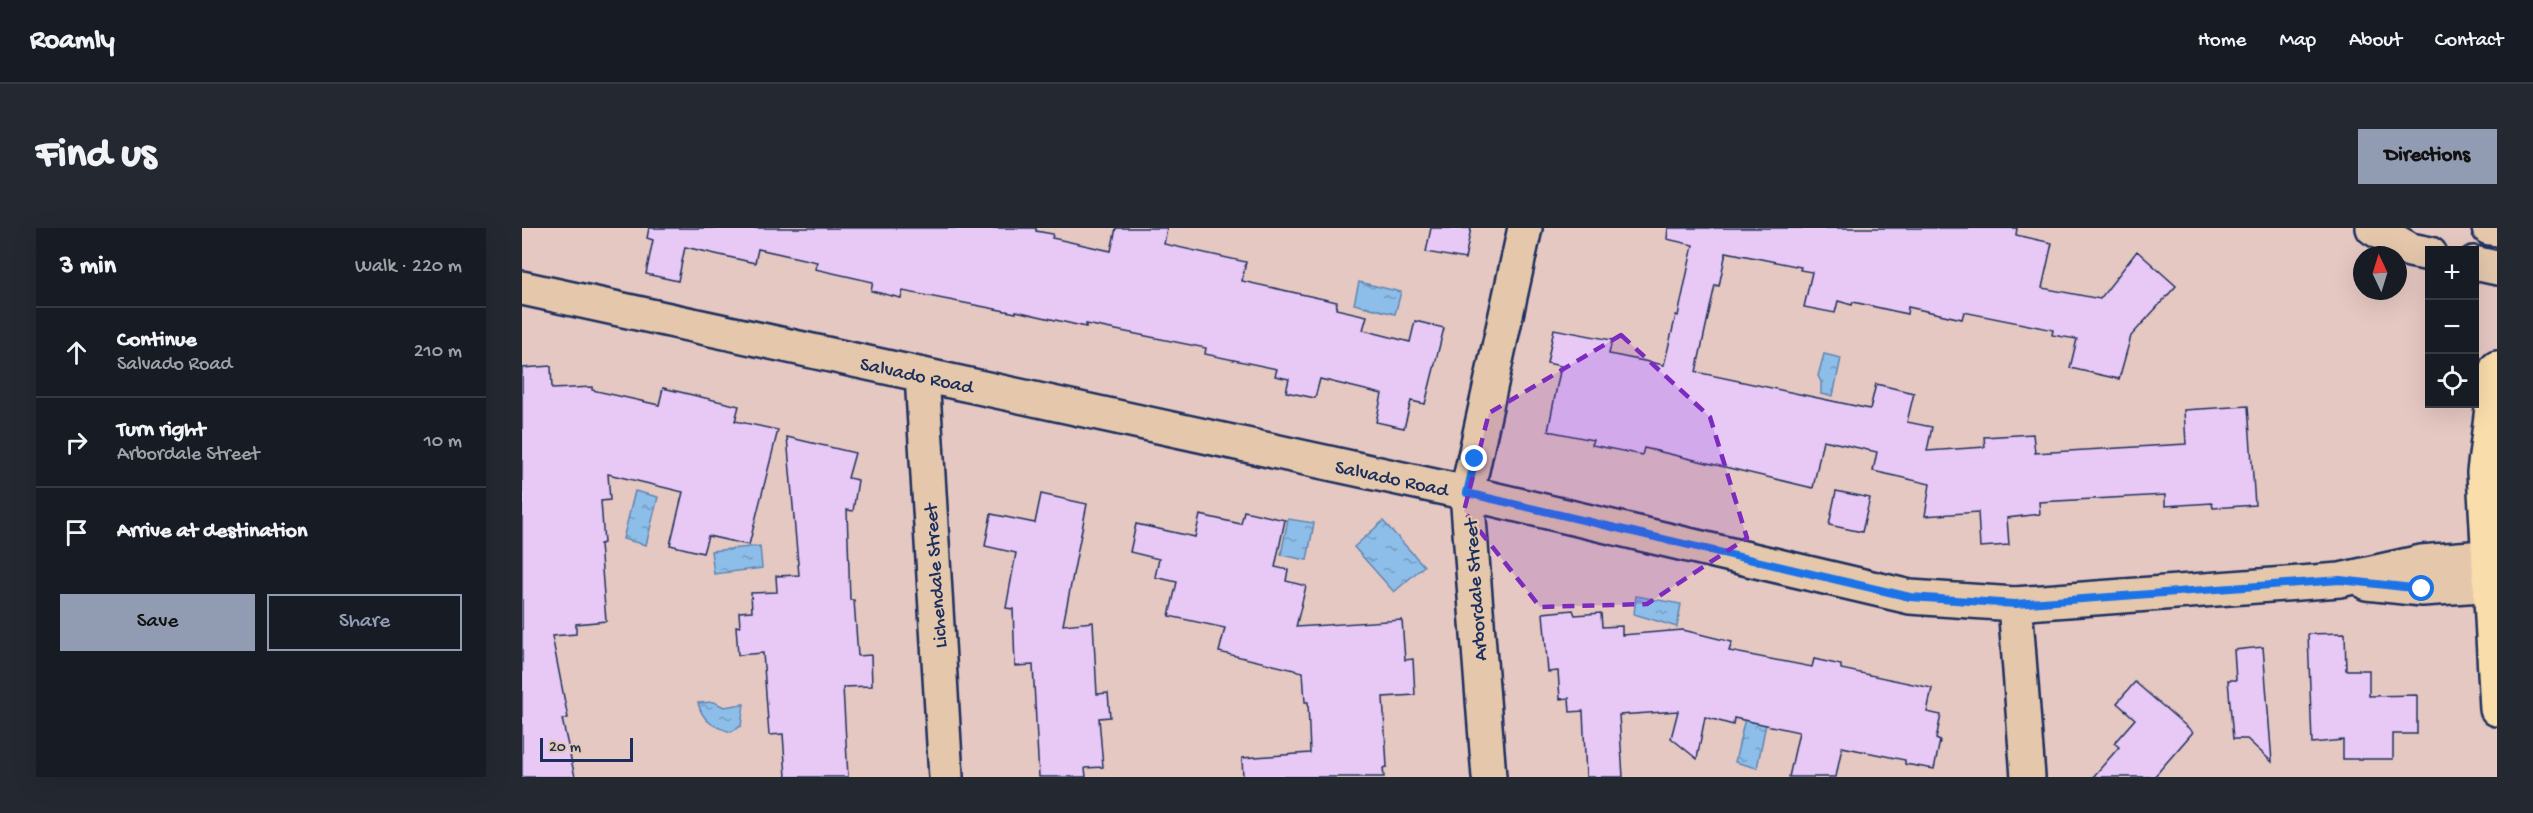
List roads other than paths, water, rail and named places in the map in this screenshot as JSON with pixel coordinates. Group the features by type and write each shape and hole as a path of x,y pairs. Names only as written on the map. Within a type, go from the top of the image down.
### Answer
{"main road":[{"path":"2497,368 2484,472 2492,570 2497,709"}],"street":[{"name":"Arbordale Street","path":"1489,777 1467,493 1525,228"},
{"path":"2373,228 2410,250 2425,253"},
{"path":"2489,228 2497,229"},
{"path":"2479,264 2497,268"},
{"name":"Salvado Road","path":"522,288 1467,493 1910,597 2015,604 2340,580 2422,589 2492,570"},
{"name":"Lichendale Street","path":"922,375 946,777"},
{"path":"2015,604 2028,777"}],"water":[{"path":"1359,282 1401,292 1395,314 1354,304"},
{"path":"1824,354 1841,358 1833,396 1821,394 1821,382 1818,376"},
{"path":"635,491 658,497 646,545 623,539"},
{"path":"1288,519 1314,523 1307,560 1281,555"},
{"path":"1383,521 1424,566 1394,592 1354,547"},
{"path":"760,546 762,568 714,574 711,551"},
{"path":"1636,596 1681,604 1677,627 1634,614"},
{"path":"714,702 724,707 744,704 741,726 731,732 710,723 703,715 698,703"},
{"path":"1745,718 1766,724 1757,768 1735,762"}]}
